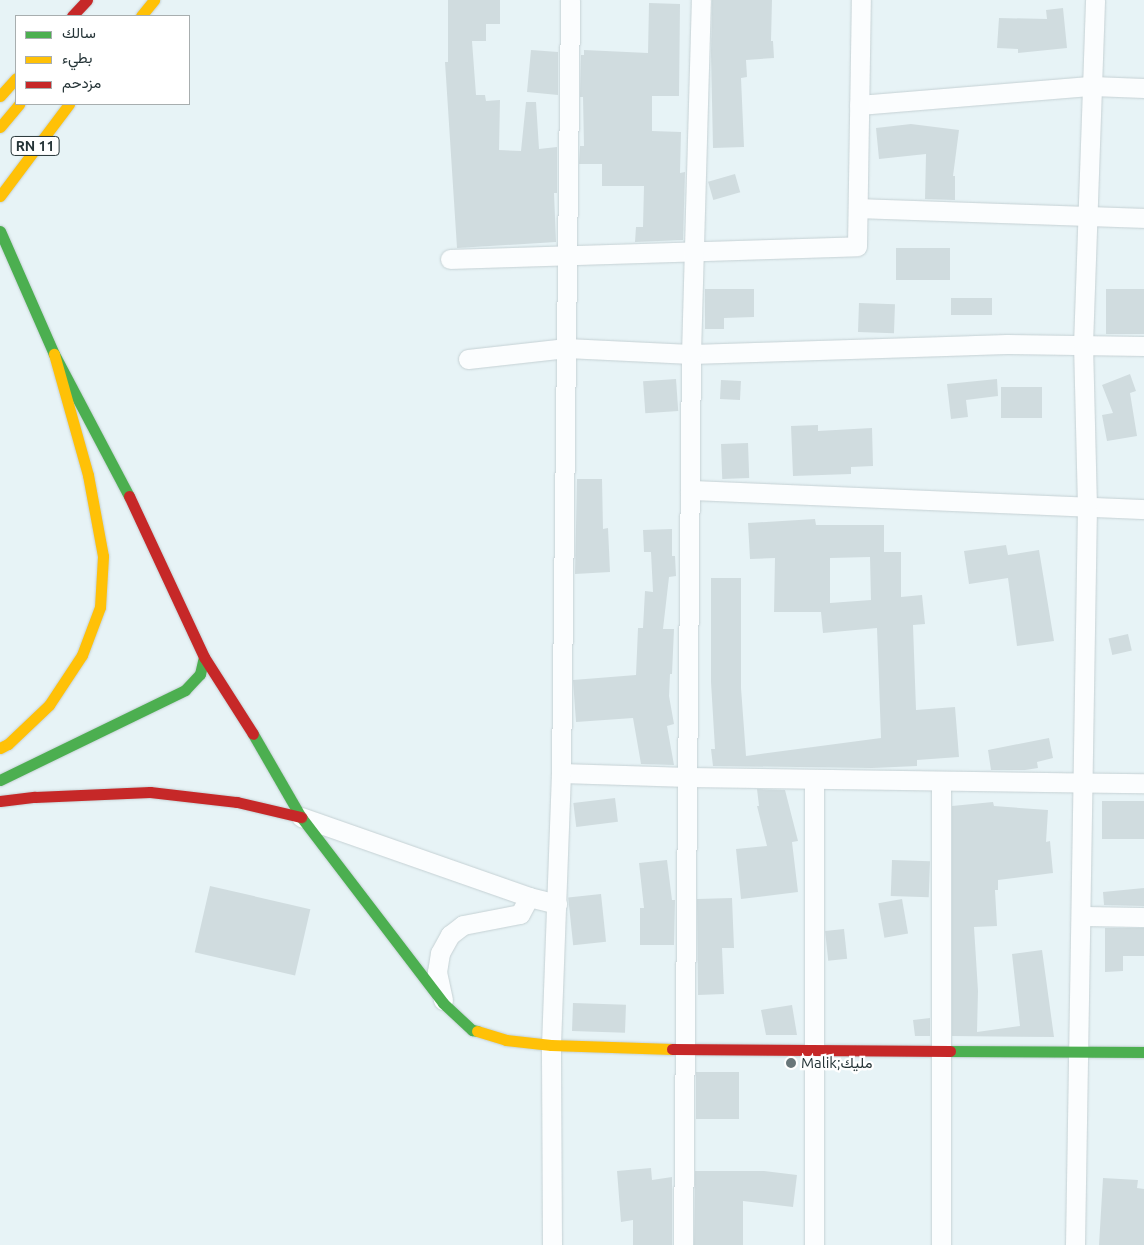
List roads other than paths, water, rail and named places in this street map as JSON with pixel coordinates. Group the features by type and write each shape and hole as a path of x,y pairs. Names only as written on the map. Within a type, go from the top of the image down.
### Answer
{"main road":[{"path":"73,15 87,0"},
{"path":"142,15 154,0"},
{"path":"0,96 15,79"},
{"name":"RN 11","path":"0,127 18,105"},
{"path":"0,196 68,105"},
{"name":"RN 11","path":"0,189 68,105"},
{"path":"0,231 54,354 141,519 204,658 259,744 301,817 443,1003 472,1030 506,1040 550,1045 686,1050 1144,1052"},
{"path":"0,748 8,744 50,705 82,654 100,607 103,556 92,493 54,354"},
{"path":"0,780 185,690 200,674 204,658"},
{"path":"0,800 150,792 237,802 301,817"}],"street":[{"path":"552,1245 550,1045 561,773 570,0"},
{"path":"683,1245 690,490 701,0"},
{"path":"450,259 857,246 861,0"},
{"path":"1075,1245 1087,507 1082,345 1095,0"},
{"path":"859,105 1092,86 1144,88"},
{"path":"858,208 1144,218"},
{"path":"468,359 566,348 692,354 1007,344 1144,346"},
{"path":"690,490 1144,508"},
{"path":"561,773 688,777 1144,783"},
{"path":"814,778 814,1245"},
{"path":"941,781 941,1245"},
{"path":"301,817 529,897 557,904"},
{"path":"443,1003 437,972 440,954 450,935 463,925 520,914 529,897"},
{"path":"1080,916 1144,917"}],"place":[{"name":"Malik;مليك","path":"791,1063"}]}
